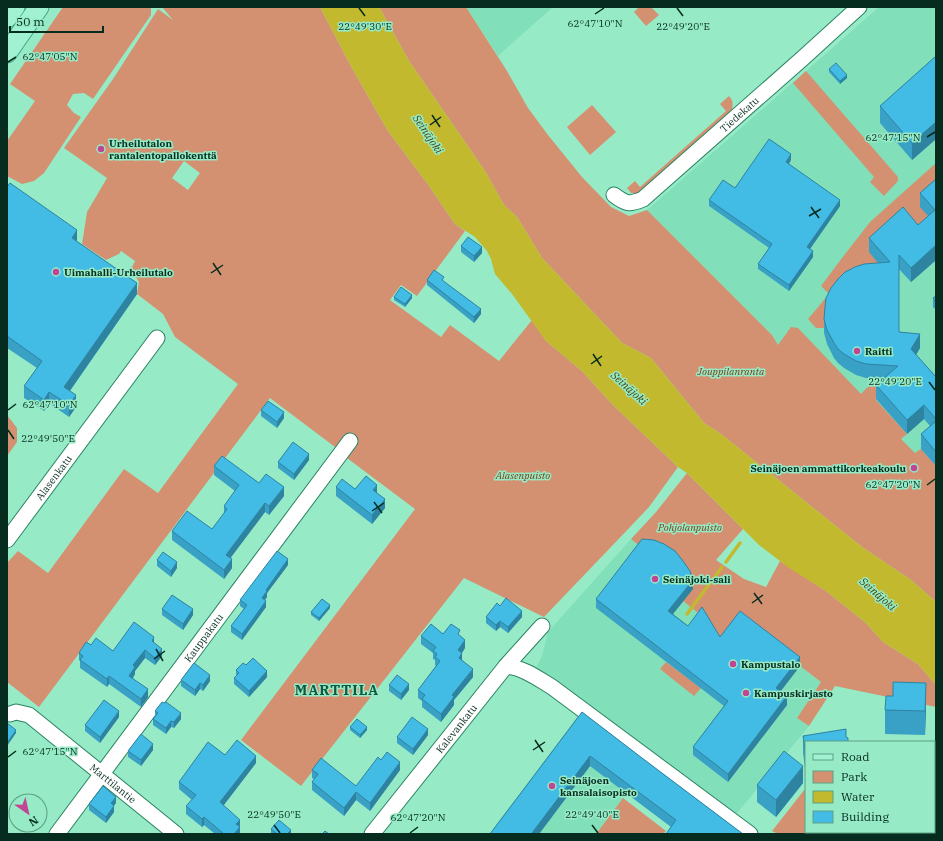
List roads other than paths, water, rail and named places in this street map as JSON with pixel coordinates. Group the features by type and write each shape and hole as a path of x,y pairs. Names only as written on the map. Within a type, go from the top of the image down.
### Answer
{"main road":[{"path":"7,18 15,7"},
{"path":"7,52 39,7"}],"street":[{"name":"Tiedekatu","path":"614,195 624,202 632,204 643,199 859,7"},
{"name":"Alasenkatu","path":"7,540 157,338"},
{"name":"Kauppakatu","path":"57,834 350,441"},
{"name":"Kalevankatu","path":"372,834 506,666 542,626"},
{"path":"506,666 516,667 525,671 552,687 750,834"},
{"name":"Marttilantie","path":"10,714 16,712 29,715 176,834"}],"water":[{"name":"Seinäjoki","path":"320,7 379,7 409,61 485,171 504,205 517,217 542,258 622,343 651,358 704,423 721,434 862,547 911,580 936,602 936,685 918,664 883,642 866,623 826,591 789,568 759,545 687,473 678,467 613,405 582,371 546,341 512,294 495,274 487,251 475,237 455,224 427,183 388,131 352,68"}],"waterway":[{"path":"726,562 740,543"},
{"path":"687,614 722,567"}],"place":[{"name":"Urheilutalon rantalentopallokenttä","path":"101,149"},
{"name":"Uimahalli-Urheilutalo","path":"56,272"},
{"name":"Raitti","path":"857,351"},
{"name":"Seinäjoen ammattikorkeakoulu","path":"914,468"},
{"name":"Seinäjoki-sali","path":"655,579"},
{"name":"Kampustalo","path":"733,664"},
{"name":"Kampuskirjasto","path":"746,693"},
{"name":"Seinäjoen kansalaisopisto","path":"552,786"}],"district":[{"name":"MARTTILA","path":"337,690"}],"park label":[{"name":"Jouppilanranta","path":"731,371"},
{"name":"Alasenpuisto","path":"523,475"},
{"name":"Pohjolanpuisto","path":"690,527"}]}
